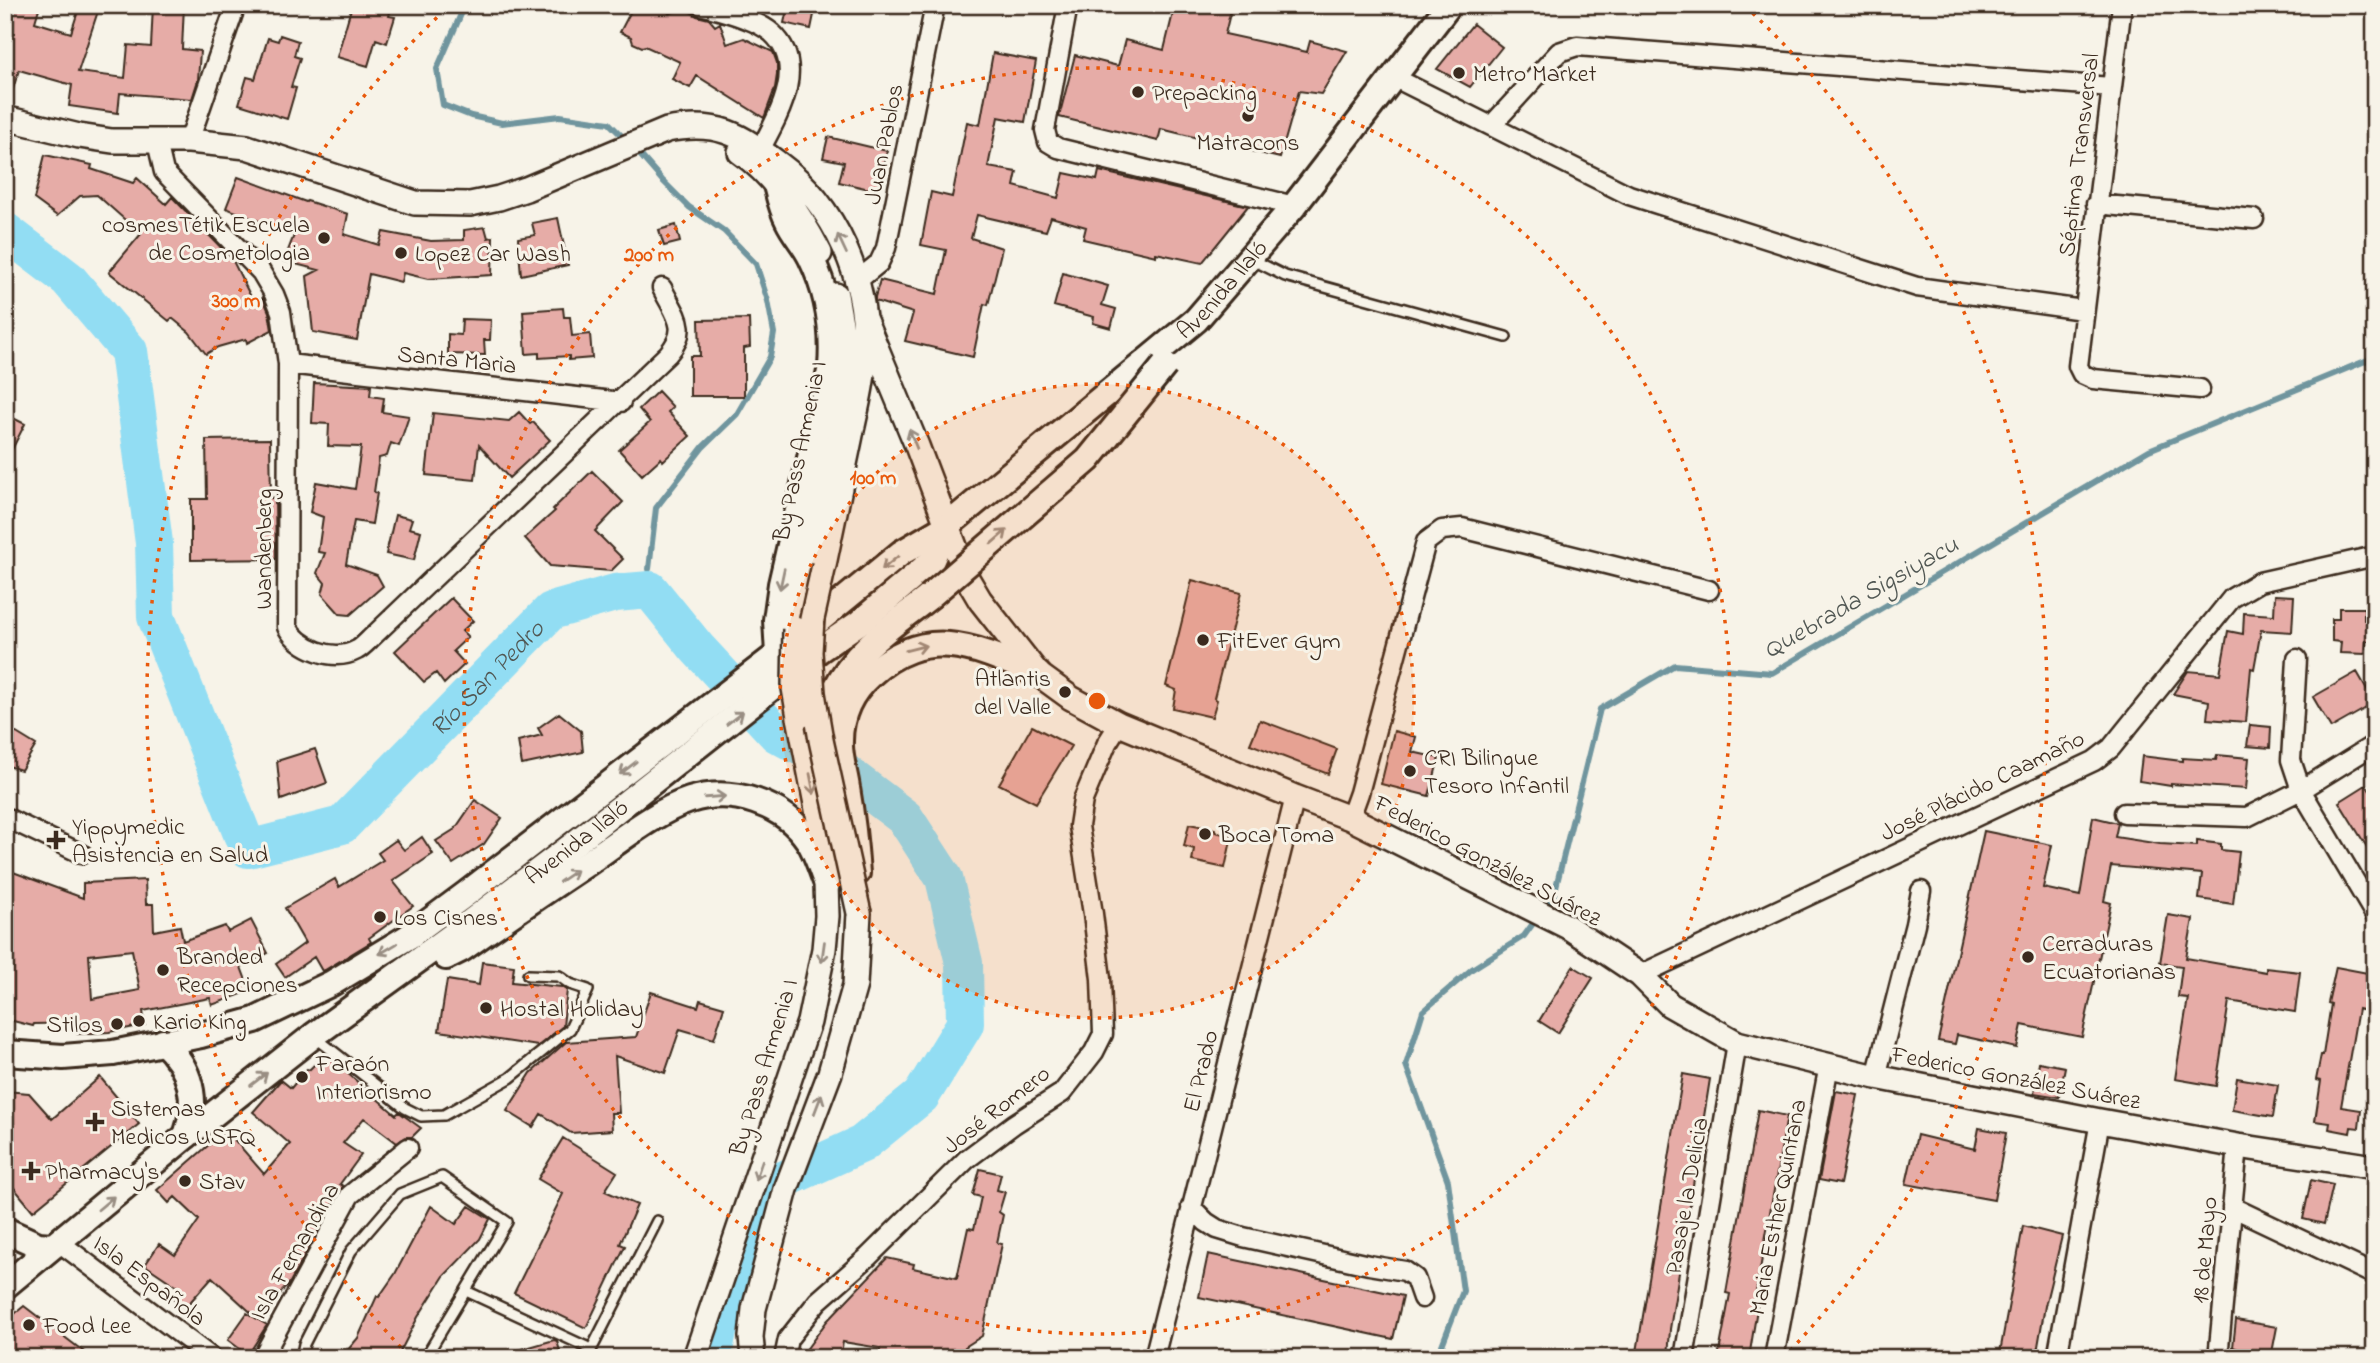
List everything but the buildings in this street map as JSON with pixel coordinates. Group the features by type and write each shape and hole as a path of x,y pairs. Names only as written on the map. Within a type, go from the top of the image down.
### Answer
{"main road":[{"name":"Avenida Ilaló","path":"7,1055 63,1057 113,1052 201,1035 255,1020 332,983 418,930 769,659 901,553 947,526 1196,320 1294,206 1449,5"},
{"path":"769,659 780,584 831,367 833,346 831,318 824,288 810,255 787,220 776,186"},
{"path":"821,740 833,693 862,652 1088,460 1165,365 1196,320"},
{"name":"Avenida Ilaló","path":"56,1244 313,1035 450,937 818,651 860,622 931,562 947,526"},
{"path":"859,913 855,834 839,742 842,719 860,684 887,659 910,649 935,644 965,646 1038,674"},
{"path":"363,999 462,948 631,833 688,801 709,796 726,796 754,800 777,811 795,825 808,841 827,884"},
{"path":"163,1042 183,1064 191,1085 193,1107 186,1136"},
{"path":"5,1230 38,1245 56,1244"},
{"path":"5,1286 56,1244"}],"street":[{"path":"189,141 236,5"},
{"path":"701,5 742,11 771,32 785,50 789,83 760,150"},
{"name":"Juan Pablos","path":"857,281 879,263 887,248 935,5"},
{"path":"1068,5 1045,130 1048,142 1058,148 1294,206"},
{"name":"Séptima Transversal","path":"2122,5 2078,366 2082,374 2093,379 2200,389"},
{"path":"1491,126 1559,52 1577,46 2110,87"},
{"path":"1393,77 1629,195 1917,287 2083,310"},
{"path":"5,118 112,141 227,144 265,152 415,203 470,204 526,189 667,130 699,127"},
{"name":"By Pass Armenia I","path":"695,1358 809,1022 824,949 827,884 825,850 799,718 793,659 803,563 853,380 865,350 864,318 857,281 839,237 825,212 807,189 760,150 719,128 699,127"},
{"name":"By Pass Armenia I","path":"699,127 746,156 776,186 807,228 830,275 853,380 812,619 810,652 821,740 859,913 855,985 830,1073 786,1189 754,1309 751,1337 753,1358"},
{"name":"Wandenberg","path":"157,142 164,172 261,272 281,312 288,364 287,627 294,639 324,653 357,651 621,402 668,354 681,336 680,325 662,288"},
{"path":"2096,204 2254,219"},
{"name":"Federico González Suárez","path":"864,318 967,578 980,600 1038,674 1071,698 1119,724 1350,818 1517,901 1567,927 1640,975 1670,1006 1737,1043 1876,1077 2100,1121 2375,1167"},
{"name":"Santa Marìa","path":"288,364 621,402"},
{"path":"1350,818 1426,542 1442,530 1462,528 1709,590"},
{"name":"José Plácido Caamaño","path":"1640,975 2094,761 2111,748 2232,598 2259,582 2375,556"},
{"path":"2297,659 2291,760 2301,790 2373,908"},
{"name":"José Romero","path":"784,1358 789,1339 818,1301 868,1257 967,1160 1014,1124 1062,1093 1094,1052 1102,1034 1101,979 1079,826 1083,800 1107,743 1119,724"},
{"path":"2124,813 2247,817 2301,790 2375,744"},
{"name":"El Prado","path":"1154,1358 1295,797"},
{"path":"5,817 82,854"},
{"path":"1876,1077 1918,914 1921,891"},
{"name":"Pasaje la Delicia","path":"1684,1358 1737,1043"},
{"name":"Maria Esther Quintana","path":"1774,1358 1829,1065"},
{"path":"2057,1358 2100,1121"},
{"name":"18 de Mayo","path":"2218,1358 2238,1146"},
{"name":"Isla Fernandina","path":"262,1358 349,1195 408,1148"},
{"path":"1191,1207 1217,1229 1242,1237 1405,1271 1415,1278 1422,1298"},
{"path":"2232,1207 2375,1275"},
{"name":"Isla Española","path":"56,1244 212,1358"}],"lane":[{"path":"1250,259 1285,276 1506,337"},
{"path":"313,1035 405,1108 421,1116 443,1115 510,1078 570,1029 588,990 570,984 559,976 528,975"},
{"path":"301,1358 304,1344 351,1251 400,1194 442,1177 508,1222 425,1358"},
{"path":"466,1292 589,1354 657,1221"}],"waterway":[{"path":"465,5 437,69 443,105 471,116 502,123 560,116 609,123 628,142"},
{"path":"635,149 689,207 724,231 756,264 768,301 774,333 770,357 737,414 703,447 656,508 649,569"},
{"name":"Río San Pedro","path":"5,231 68,279 129,351 154,543 156,617 248,849 342,825 551,611 615,593 650,590 697,648 777,734 835,765 905,818 944,878 964,963 965,1024 921,1096 862,1144 774,1184 731,1274 712,1358"},
{"name":"Quebrada Sigsiyacu","path":"1544,909 1554,895 1600,709 1675,665 1772,673 2149,450 2375,357"},
{"name":"Quebrada Sigsiyacu","path":"1437,1358 1463,1291 1448,1181 1406,1065 1423,1011 1472,969 1524,936 1537,918"}],"place":[{"name":"Metro Market","path":"1459,73"},
{"name":"Prepacking","path":"1138,92"},
{"name":"Matracons","path":"1248,116"},
{"name":"cosmesTétik Escuela de Cosmetologia","path":"324,238"},
{"name":"Lopez Car Wash","path":"401,253"},
{"name":"FitEver Gym","path":"1203,640"},
{"name":"Atlantis del Valle","path":"1065,692"},
{"name":"CRI Bilingue Tesoro Infantil","path":"1410,771"},
{"name":"Boca Toma","path":"1205,834"},
{"name":"Yippymedic Asistencia en Salud","path":"56,840"},
{"name":"Los Cisnes","path":"380,917"},
{"name":"Cerraduras Ecuatorianas","path":"2028,957"},
{"name":"Branded Recepciones","path":"163,970"},
{"name":"Hostal Holiday","path":"486,1008"},
{"name":"Kario King","path":"139,1021"},
{"name":"Stilos","path":"117,1024"},
{"name":"Faraón Interiorismo","path":"302,1077"},
{"name":"Sistemas Medicos USFQ","path":"95,1122"},
{"name":"Pharmacy's","path":"31,1171"},
{"name":"Stav","path":"185,1181"},
{"name":"Food Lee","path":"29,1325"}]}
